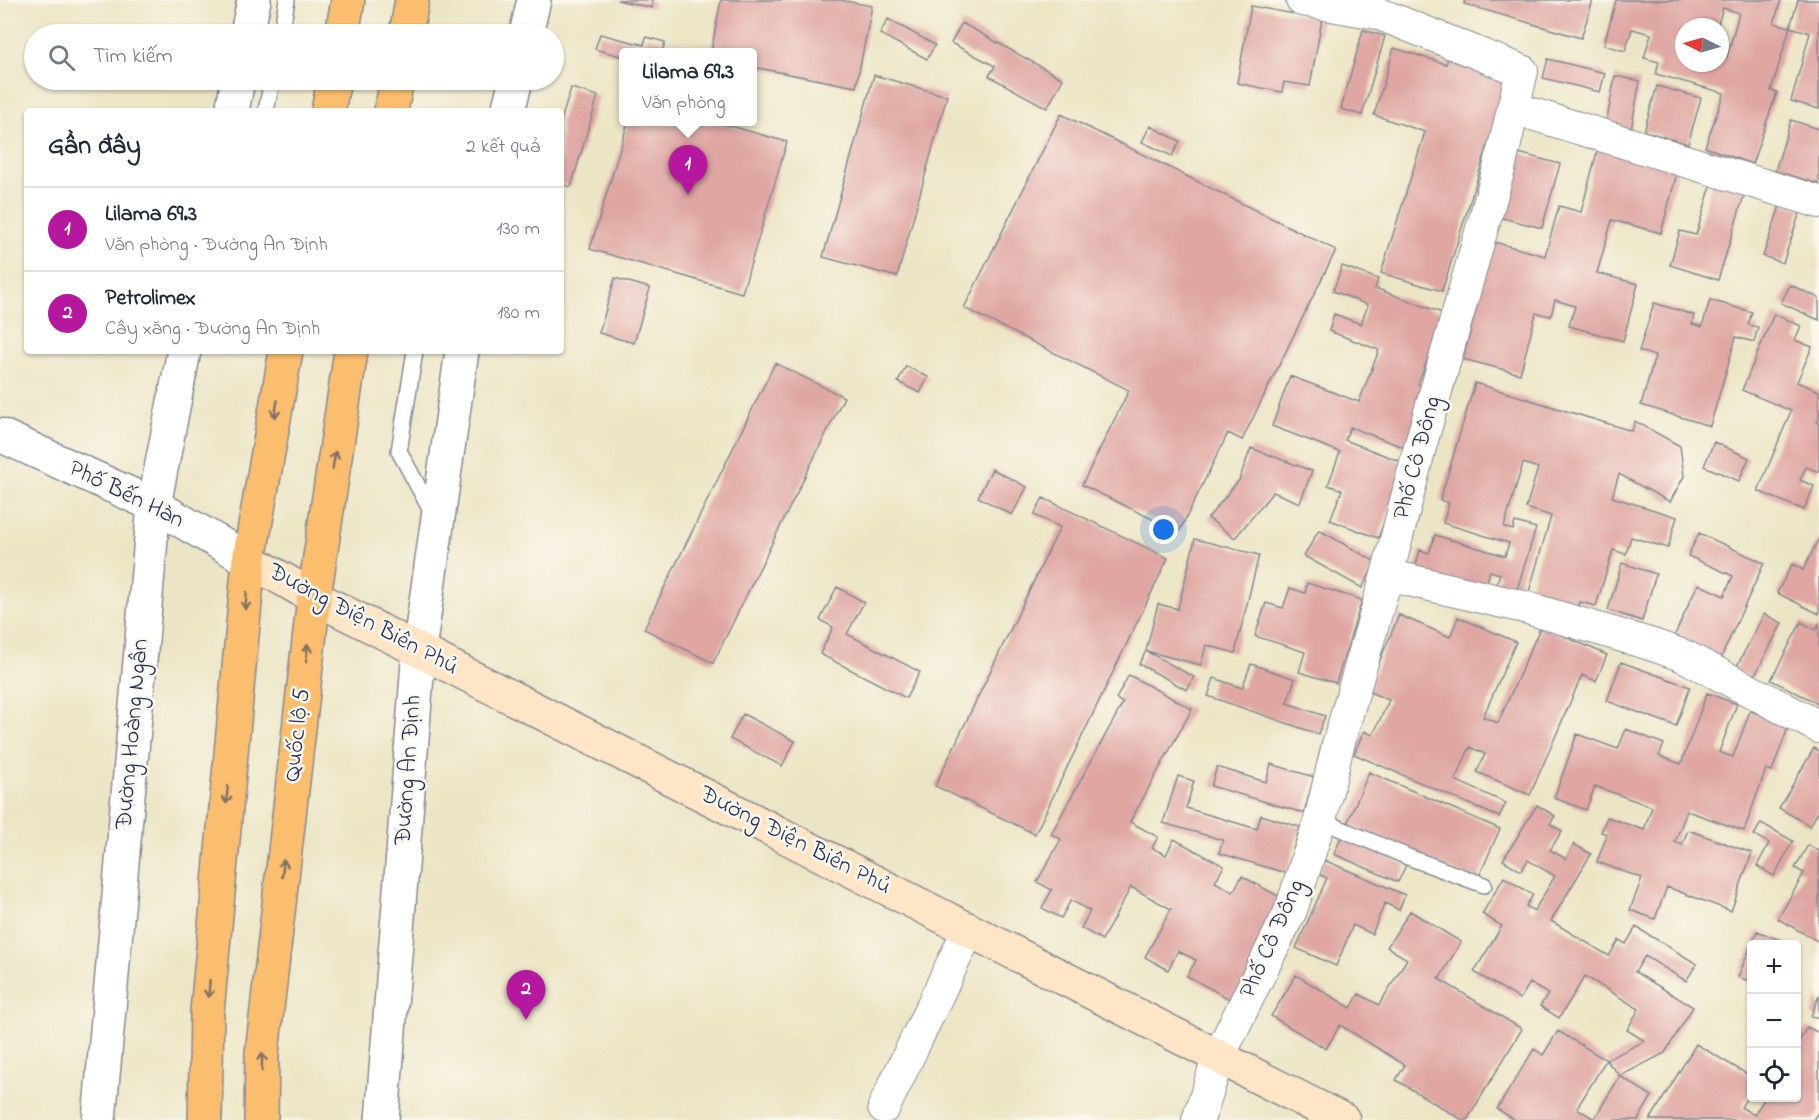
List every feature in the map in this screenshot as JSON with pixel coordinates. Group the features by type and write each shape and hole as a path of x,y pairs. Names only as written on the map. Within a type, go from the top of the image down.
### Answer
{"highway":[{"path":"344,24 348,0"},
{"path":"408,24 412,0"},
{"path":"329,108 332,90"},
{"path":"392,108 395,90"},
{"path":"205,1120 207,1012 249,560 285,354"},
{"name":"Quốc lộ 5","path":"261,1120 262,1053 314,597 351,354"}],"main road":[{"name":"Đường Điện Biên Phủ","path":"249,560 314,597 1343,1120"}],"street":[{"path":"249,24 254,0"},
{"path":"528,24 534,0"},
{"name":"Phố Cô Đông","path":"1198,1120 1219,1056 1291,910 1320,820 1338,745 1498,169 1522,71 1377,13 1302,0"},
{"path":"233,108 236,90"},
{"path":"509,108 513,90"},
{"path":"1513,108 1819,202"},
{"name":"Đường Hoàng Ngân","path":"99,1120 154,505 183,354"},
{"name":"Đường An Định","path":"382,1120 419,650 462,354"},
{"name":"Phố Bến Hàn","path":"0,435 154,505 249,560"},
{"path":"1387,575 1524,607 1653,645 1683,656 1819,727"},
{"path":"884,1107 969,929"}],"lane":[{"path":"282,24 287,0"},
{"path":"267,108 270,90"},
{"path":"415,354 399,451 437,521"},
{"path":"1320,820 1408,857 1484,885"}],"building":[{"path":"617,0 653,0 652,8"},
{"path":"721,0 840,0 872,6 856,87 757,68 757,48 712,48"},
{"path":"1465,0 1593,0 1581,38 1464,4"},
{"path":"1616,0 1781,0 1774,23 1790,27 1771,91 1777,92 1752,164 1705,147 1724,93 1656,74 1659,62 1644,58 1651,34 1632,29 1625,51 1604,45"},
{"path":"1798,0 1819,0 1819,109 1791,101 1810,33 1790,27"},
{"path":"1251,6 1322,19 1310,86 1284,82 1282,92 1237,83"},
{"path":"888,19 935,45 927,59 880,34"},
{"path":"962,23 1063,79 1047,108 989,76 995,66 951,43"},
{"path":"1363,30 1385,36 1362,115 1341,109"},
{"path":"600,34 644,45 646,37 665,42 663,48 619,48 619,56 595,49"},
{"path":"1394,48 1446,64 1450,52 1511,71 1442,291 1381,273 1425,132 1374,115"},
{"path":"1548,59 1605,73 1600,92 1543,78"},
{"path":"874,75 947,96 897,277 823,257"},
{"path":"1615,76 1640,81 1630,135 1605,130"},
{"path":"1657,86 1701,98 1688,144 1644,131"},
{"path":"571,88 598,96 571,187 564,185 564,111"},
{"path":"1061,114 1336,250 1242,440 1228,433 1179,532 1082,485 1129,390 964,308"},
{"path":"1791,120 1819,129 1819,184 1775,171"},
{"path":"627,126 731,126 787,142 742,293 590,249"},
{"path":"1150,126 1180,141 1172,156 1142,142"},
{"path":"1598,148 1678,169 1661,233 1612,220 1597,273 1638,284 1623,341 1569,326 1575,306 1555,300 1551,316 1536,313 1520,374 1463,359 1494,242 1545,256 1559,206 1581,212"},
{"path":"1515,152 1560,164 1542,228 1498,217"},
{"path":"1713,179 1746,189 1718,280 1670,265 1680,231 1696,235"},
{"path":"1781,203 1801,209 1783,263 1763,256"},
{"path":"1342,266 1378,279 1375,288 1445,314 1418,384 1434,390 1411,450 1350,427 1345,440 1407,464 1378,538 1330,520 1342,490 1328,485 1340,452 1272,426 1290,376 1359,402 1379,350 1329,331 1334,314 1361,324 1368,305 1333,291"},
{"path":"615,278 650,288 634,343 599,333"},
{"path":"1790,285 1819,298 1819,320 1781,303"},
{"path":"1710,300 1752,312 1748,325 1758,327 1754,342 1736,337 1710,426 1641,405 1655,356 1639,351 1654,303 1694,315 1692,324 1702,327"},
{"path":"1774,314 1801,326 1795,340 1812,347 1797,382 1819,391 1817,422 1819,423 1819,472 1806,467 1800,480 1814,486 1804,510 1758,491 1791,411 1742,390"},
{"path":"775,363 844,397 713,663 644,629"},
{"path":"906,366 928,377 920,393 898,382"},
{"path":"1475,383 1632,431 1635,421 1680,446 1684,476 1670,502 1619,474 1612,497 1677,517 1668,548 1631,537 1626,554 1613,550 1596,606 1580,602 1576,616 1528,595 1551,516 1526,508 1538,468 1523,463 1504,527 1513,530 1515,522 1536,528 1516,593 1496,586 1500,574 1490,571 1484,593 1414,572 1420,550 1429,553 1435,535 1505,556 1509,543 1443,523 1449,503 1440,500"},
{"path":"1714,442 1749,458 1739,481 1704,466"},
{"path":"1251,448 1312,471 1300,503 1273,492 1235,538 1208,518 1239,480"},
{"path":"992,469 1027,487 1012,515 978,497"},
{"path":"1043,498 1168,558 1035,834 935,786 1060,527 1034,515"},
{"path":"1319,530 1376,562 1362,588 1304,556"},
{"path":"1699,533 1764,563 1719,662 1672,641 1698,584 1724,596 1733,576 1688,556"},
{"path":"1819,538 1819,614 1777,593 1792,564 1803,570"},
{"path":"1195,539 1259,555 1235,653 1206,645 1201,665 1146,651 1158,604 1178,609"},
{"path":"1622,563 1656,574 1642,621 1608,610"},
{"path":"1307,583 1362,600 1336,683 1299,672 1305,652 1255,636 1266,603 1283,608 1290,588 1305,593"},
{"path":"837,587 864,602 847,634 920,672 906,698 820,654 833,627 820,620"},
{"path":"1764,614 1782,623 1753,679 1735,670"},
{"path":"1399,615 1450,637 1458,617 1516,642 1483,717 1498,723 1541,626 1607,655 1596,681 1582,675 1530,795 1477,772 1485,754 1470,747 1455,780 1506,803 1499,817 1354,754 1364,731 1373,735 1389,700 1367,691"},
{"path":"1801,622 1816,630 1819,623 1819,704 1771,680"},
{"path":"1146,651 1194,677 1187,690 1139,664"},
{"path":"1621,662 1690,687 1676,726 1607,701"},
{"path":"1251,664 1295,679 1287,703 1325,716 1318,734 1208,696 1214,678 1242,688"},
{"path":"1129,675 1192,709 1130,822 1158,837 1152,848 1166,855 1174,839 1224,866 1215,882 1233,892 1242,876 1287,901 1244,1007 1187,976 1196,960 1178,951 1168,970 1145,957 1171,909 1131,887 1102,940 1081,928 1090,911 1071,900 1061,918 1042,908 1052,890 1037,882 1061,839 1051,834 1123,703 1116,699"},
{"path":"1707,693 1737,704 1719,752 1733,757 1750,711 1789,725 1772,771 1766,769 1744,831 1687,811 1675,842 1682,845 1688,830 1752,853 1731,911 1667,887 1655,919 1630,910 1642,878 1597,862 1607,834 1601,832 1607,817 1644,830 1652,807 1595,786 1586,810 1554,798 1577,734 1618,749 1626,729 1664,744 1659,756 1681,764"},
{"path":"743,714 795,741 782,766 730,739"},
{"path":"1814,748 1819,751 1819,810 1810,826 1779,808"},
{"path":"1271,764 1314,777 1304,813 1211,786 1217,767 1266,782"},
{"path":"1369,772 1500,829 1477,881 1347,824"},
{"path":"1178,776 1194,781 1186,808 1257,829 1261,815 1300,827 1286,873 1219,853 1223,840 1163,823"},
{"path":"1537,805 1555,816 1550,824 1562,831 1550,850 1566,859 1574,844 1591,854 1551,921 1609,956 1619,940 1626,944 1636,927 1697,964 1686,981 1645,956 1635,972 1693,1007 1665,1053 1620,1076 1606,1060 1645,1041 1627,1030 1639,1009 1585,976 1559,1018 1540,1006 1548,994 1530,983 1520,999 1474,972 1502,926 1482,914 1504,877 1533,895 1526,906 1534,911 1555,876 1528,860 1521,871 1503,860"},
{"path":"1761,823 1793,841 1774,876 1757,866 1769,843 1754,835"},
{"path":"1341,837 1406,865 1398,882 1334,854"},
{"path":"1808,845 1819,851 1819,942 1778,919 1804,873 1795,868"},
{"path":"1324,860 1405,895 1399,910 1385,903 1372,934 1353,925 1336,966 1296,948 1327,878 1318,874"},
{"path":"1410,911 1461,942 1439,979 1522,1029 1467,1120 1462,1120 1396,1080 1405,1065 1340,1025 1326,1049 1271,1016 1296,975 1351,1008 1359,994 1379,1005 1407,959 1387,947"},
{"path":"1757,931 1780,940 1753,940"},
{"path":"1747,955 1747,980 1738,977"},
{"path":"1819,995 1819,1018 1811,1016"},
{"path":"1807,1027 1819,1033 1819,1111 1813,1120 1650,1120 1696,1044 1747,1074 1747,1098 1741,1107 1754,1115 1762,1102 1801,1102 1801,1038"},
{"path":"1558,1031 1606,1060 1577,1108 1594,1119 1620,1076 1652,1096 1638,1120 1515,1120 1497,1109 1534,1049 1543,1055"}],"place":[{"name":"Lilama 69.3","path":"688,195"},
{"name":"Petrolimex","path":"526,1020"}]}
